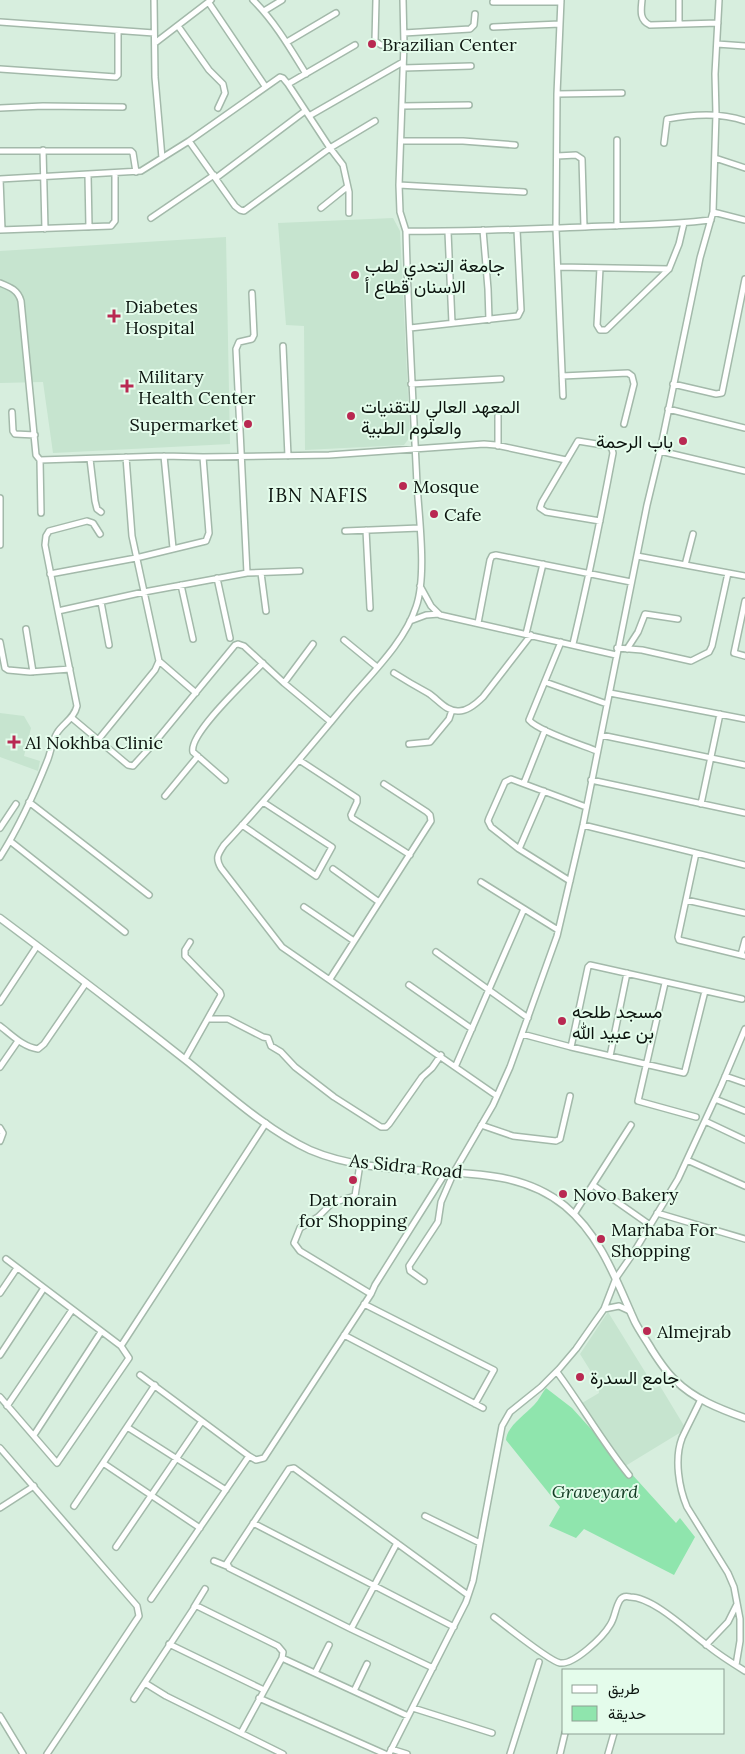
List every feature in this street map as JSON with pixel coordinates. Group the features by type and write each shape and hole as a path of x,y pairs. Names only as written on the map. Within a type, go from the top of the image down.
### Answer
{"main road":[{"name":"As Sidra Road","path":"0,918 266,1123 310,1150 360,1164 488,1175 517,1180 548,1193 574,1214 603,1252 639,1330 669,1374 701,1399 745,1418"}],"street":[{"path":"154,0 155,77 162,158"},
{"path":"253,0 264,11 287,42 306,74"},
{"path":"264,11 282,0"},
{"path":"376,0 375,41 381,45 404,44"},
{"path":"403,0 404,44 399,185 400,212 406,231 411,384 420,528 420,585 416,606 410,621 378,667 300,760 242,825 218,854 217,859 221,868 278,944 456,1065 498,1096"},
{"path":"642,0 642,17 646,23 654,25 718,23"},
{"path":"679,0 679,24"},
{"path":"424,1281 410,1271 409,1266 438,1222 441,1202 454,1172 498,1096 510,1067 558,930 583,825 647,505 700,258 713,212 716,114 715,74 719,0"},
{"path":"493,2 561,1 556,228 563,396"},
{"path":"154,44 210,2 265,86"},
{"path":"287,42 336,13"},
{"path":"404,33 470,29 474,25 475,14"},
{"path":"0,22 118,32 154,33"},
{"path":"493,27 560,24"},
{"path":"178,26 209,70 223,84 225,93 218,108"},
{"path":"0,69 116,77 118,75 118,32"},
{"path":"716,44 745,46"},
{"path":"288,84 355,45"},
{"path":"309,116 403,62"},
{"path":"403,68 471,66"},
{"path":"115,173 114,223 111,226 1,230 0,179 88,175 115,173 136,172 146,169 280,77 288,84 344,167 349,192 349,213"},
{"path":"558,94 622,93"},
{"path":"402,106 468,105"},
{"path":"0,108 43,106 123,107"},
{"path":"151,218 215,177 305,111"},
{"path":"664,143 667,119 716,114 732,116 745,121"},
{"path":"189,141 235,206 244,211 330,148 375,121"},
{"path":"617,140 617,226"},
{"path":"401,141 470,141 515,145"},
{"path":"43,150 45,177 44,229"},
{"path":"0,151 131,151 136,172"},
{"path":"557,156 576,155 582,159 584,227"},
{"path":"714,158 745,168"},
{"path":"88,175 89,227"},
{"path":"399,185 524,192"},
{"path":"321,208 347,187"},
{"path":"713,212 745,220"},
{"path":"406,231 517,230 684,223 711,220"},
{"path":"600,268 597,325 603,331 657,283 669,269 679,244 684,223"},
{"path":"483,230 489,320"},
{"path":"410,328 515,318 520,313 520,270 517,230"},
{"path":"448,232 452,323"},
{"path":"558,268 669,269"},
{"path":"673,384 716,394 722,393 745,279"},
{"path":"0,283 13,288 21,301 36,455 40,460 41,513"},
{"path":"247,573 236,349 239,342 252,339 254,335 252,293"},
{"path":"283,346 288,456"},
{"path":"562,376 628,373 632,376 634,384 624,424"},
{"path":"411,384 501,379"},
{"path":"668,410 745,428"},
{"path":"12,412 13,431 15,434 35,435"},
{"path":"498,416 498,446"},
{"path":"573,644 590,574 613,453 609,446 578,441 540,506 546,512 600,521"},
{"path":"40,460 164,456 288,456 484,444 566,460"},
{"path":"660,451 745,471"},
{"path":"164,456 173,548"},
{"path":"98,740 155,670 159,661 132,536 126,457"},
{"path":"50,574 136,558 206,541 209,537 203,457"},
{"path":"90,459 94,501 97,509 102,512"},
{"path":"0,498 0,545"},
{"path":"0,857 29,802 56,734 72,718 78,702 50,574 45,539 50,531 86,521 93,523 100,534"},
{"path":"345,531 420,528"},
{"path":"366,530 370,608"},
{"path":"685,565 693,534"},
{"path":"478,623 492,556 498,555 631,582"},
{"path":"637,556 745,576"},
{"path":"394,672 452,710 464,710 479,701 529,634 543,564"},
{"path":"58,611 144,592 247,573 300,571"},
{"path":"261,573 266,611"},
{"path":"618,648 642,650 691,660 709,652 728,573"},
{"path":"218,578 230,638"},
{"path":"181,585 193,639"},
{"path":"420,585 430,606 439,614"},
{"path":"745,601 734,653 745,656"},
{"path":"101,602 110,645"},
{"path":"410,621 426,615 439,614 616,655"},
{"path":"627,649 638,632 646,614 678,619"},
{"path":"26,630 33,672"},
{"path":"344,640 378,667"},
{"path":"0,642 6,669 33,672 70,669"},
{"path":"561,642 530,720 531,723 545,730 597,751"},
{"path":"72,718 128,765 134,765 235,645 238,644 244,646 284,683 331,722"},
{"path":"284,683 313,644"},
{"path":"159,661 196,692"},
{"path":"225,780 193,752 192,748 201,729 263,663"},
{"path":"545,682 607,704"},
{"path":"610,693 745,719"},
{"path":"409,744 430,742 452,716 452,710"},
{"path":"701,804 720,714"},
{"path":"524,783 545,730"},
{"path":"601,735 745,765"},
{"path":"165,796 198,756"},
{"path":"300,760 356,798 357,802 351,815 352,818 410,855"},
{"path":"570,881 519,849 494,830 488,821 506,780 511,779 586,807"},
{"path":"591,780 745,813"},
{"path":"330,979 431,822 431,817 427,812 384,784"},
{"path":"519,849 544,792"},
{"path":"29,802 150,895"},
{"path":"242,825 316,876 332,847 263,802"},
{"path":"0,828 16,804"},
{"path":"583,825 745,865"},
{"path":"10,841 125,932"},
{"path":"696,853 678,940 743,956 745,940"},
{"path":"333,870 379,902"},
{"path":"481,882 558,930"},
{"path":"686,900 745,913"},
{"path":"304,907 354,941"},
{"path":"456,1065 524,909"},
{"path":"185,1060 221,993 185,956 184,952 190,942"},
{"path":"0,1002 37,946"},
{"path":"436,952 528,1018"},
{"path":"571,1047 589,966 592,965 742,999"},
{"path":"610,1056 627,973"},
{"path":"665,982 638,1101 696,1117"},
{"path":"0,1026 18,1041 38,1049 44,1044 86,983"},
{"path":"409,985 472,1029"},
{"path":"522,1034 684,1073 705,991"},
{"path":"208,1019 228,1019 262,1037 268,1038 271,1046 281,1052 296,1067 334,1097 381,1127 386,1127 389,1124 440,1055"},
{"path":"407,1754 390,1751 454,1626 473,1581 502,1426 510,1412 557,1372 604,1309 616,1278 677,1181 745,1029"},
{"path":"0,1067 18,1041"},
{"path":"725,1076 745,1083"},
{"path":"481,1125 513,1136 556,1141 560,1139 570,1096"},
{"path":"715,1099 745,1111"},
{"path":"705,1121 745,1140"},
{"path":"120,1346 266,1123"},
{"path":"574,1214 631,1125"},
{"path":"0,1128 3,1133 0,1140"},
{"path":"687,1160 745,1186"},
{"path":"360,1164 355,1196 332,1203 318,1217 300,1228 294,1243 300,1251 371,1294"},
{"path":"140,1375 249,1456 256,1460 264,1458 371,1294 446,1172"},
{"path":"593,1185 650,1225"},
{"path":"657,1213 745,1239"},
{"path":"0,1397 57,1463 129,1358 120,1346 6,1259"},
{"path":"0,1293 17,1268"},
{"path":"0,1355 44,1288"},
{"path":"364,1304 494,1370 475,1404"},
{"path":"604,1309 619,1306 631,1312"},
{"path":"7,1406 72,1310"},
{"path":"34,1435 101,1332"},
{"path":"344,1335 483,1408"},
{"path":"557,1372 571,1390 612,1454 629,1475"},
{"path":"74,1506 155,1386"},
{"path":"701,1399 682,1440 679,1457 682,1496 687,1508 734,1587 738,1603 740,1641 736,1665"},
{"path":"116,1548 202,1421"},
{"path":"127,1427 226,1490"},
{"path":"0,1448 137,1606 139,1611 139,1616 46,1754"},
{"path":"151,1599 249,1456"},
{"path":"103,1463 200,1528"},
{"path":"229,1568 227,1563 253,1523 289,1469 294,1468 468,1595"},
{"path":"0,1508 34,1486"},
{"path":"425,1516 480,1543"},
{"path":"253,1523 454,1626"},
{"path":"351,1629 397,1543"},
{"path":"214,1561 433,1668"},
{"path":"134,1699 205,1589"},
{"path":"494,1617 555,1661 568,1663 578,1657 606,1631 611,1624 620,1600 632,1596 652,1604 706,1645 745,1671"},
{"path":"706,1645 728,1622 738,1603"},
{"path":"194,1608 196,1606 199,1607 278,1646 283,1652 282,1658 241,1733"},
{"path":"169,1644 264,1690"},
{"path":"316,1673 329,1645"},
{"path":"282,1658 408,1716"},
{"path":"510,1754 539,1662"},
{"path":"354,1691 367,1664"},
{"path":"145,1683 166,1696 283,1754"},
{"path":"259,1698 385,1754"},
{"path":"412,1708 492,1733"},
{"path":"0,1716 23,1754"},
{"path":"560,1754 565,1734"},
{"path":"608,1754 614,1734"}],"shaded area":[{"path":"393,218 400,231 410,437 404,445 305,450 304,326 286,325 278,223"},
{"name":"Diabetes Hospital","path":"226,237 230,444 53,453 43,382 0,383 0,251"},
{"name":"Al Nokhba Clinic","path":"0,713 24,716 31,728 24,756 40,761 38,771 0,757"},
{"path":"608,1312 655,1388 660,1386 686,1429 622,1468 582,1403 599,1393 598,1383 580,1354"}],"green space":[{"name":"Graveyard","path":"546,1388 572,1408 676,1523 680,1518 695,1537 674,1575 584,1529 576,1538 549,1526 560,1507 506,1440 513,1425 536,1403"}],"place":[{"name":"Brazilian Center","path":"372,44"},
{"name":"جامعة التحدي لطب الاسنان قطاع أ","path":"355,275"},
{"name":"Diabetes Hospital","path":"114,316"},
{"name":"Military Health Center","path":"127,386"},
{"name":"المعهد العالي للتقنيات والعلوم الطبية","path":"351,416"},
{"name":"Supermarket","path":"248,424"},
{"name":"باب الرحمة","path":"683,441"},
{"name":"Mosque","path":"403,486"},
{"name":"Cafe","path":"434,514"},
{"name":"Al Nokhba Clinic","path":"14,742"},
{"name":"مسجد طلحه بن عبيد الله","path":"562,1021"},
{"name":"Dat norain for Shopping","path":"353,1180"},
{"name":"Novo Bakery","path":"563,1194"},
{"name":"Marhaba For Shopping","path":"601,1239"},
{"name":"Almejrab","path":"647,1331"},
{"name":"جامع السدرة","path":"580,1377"}],"district":[{"name":"IBN NAFIS","path":"318,495"}]}
